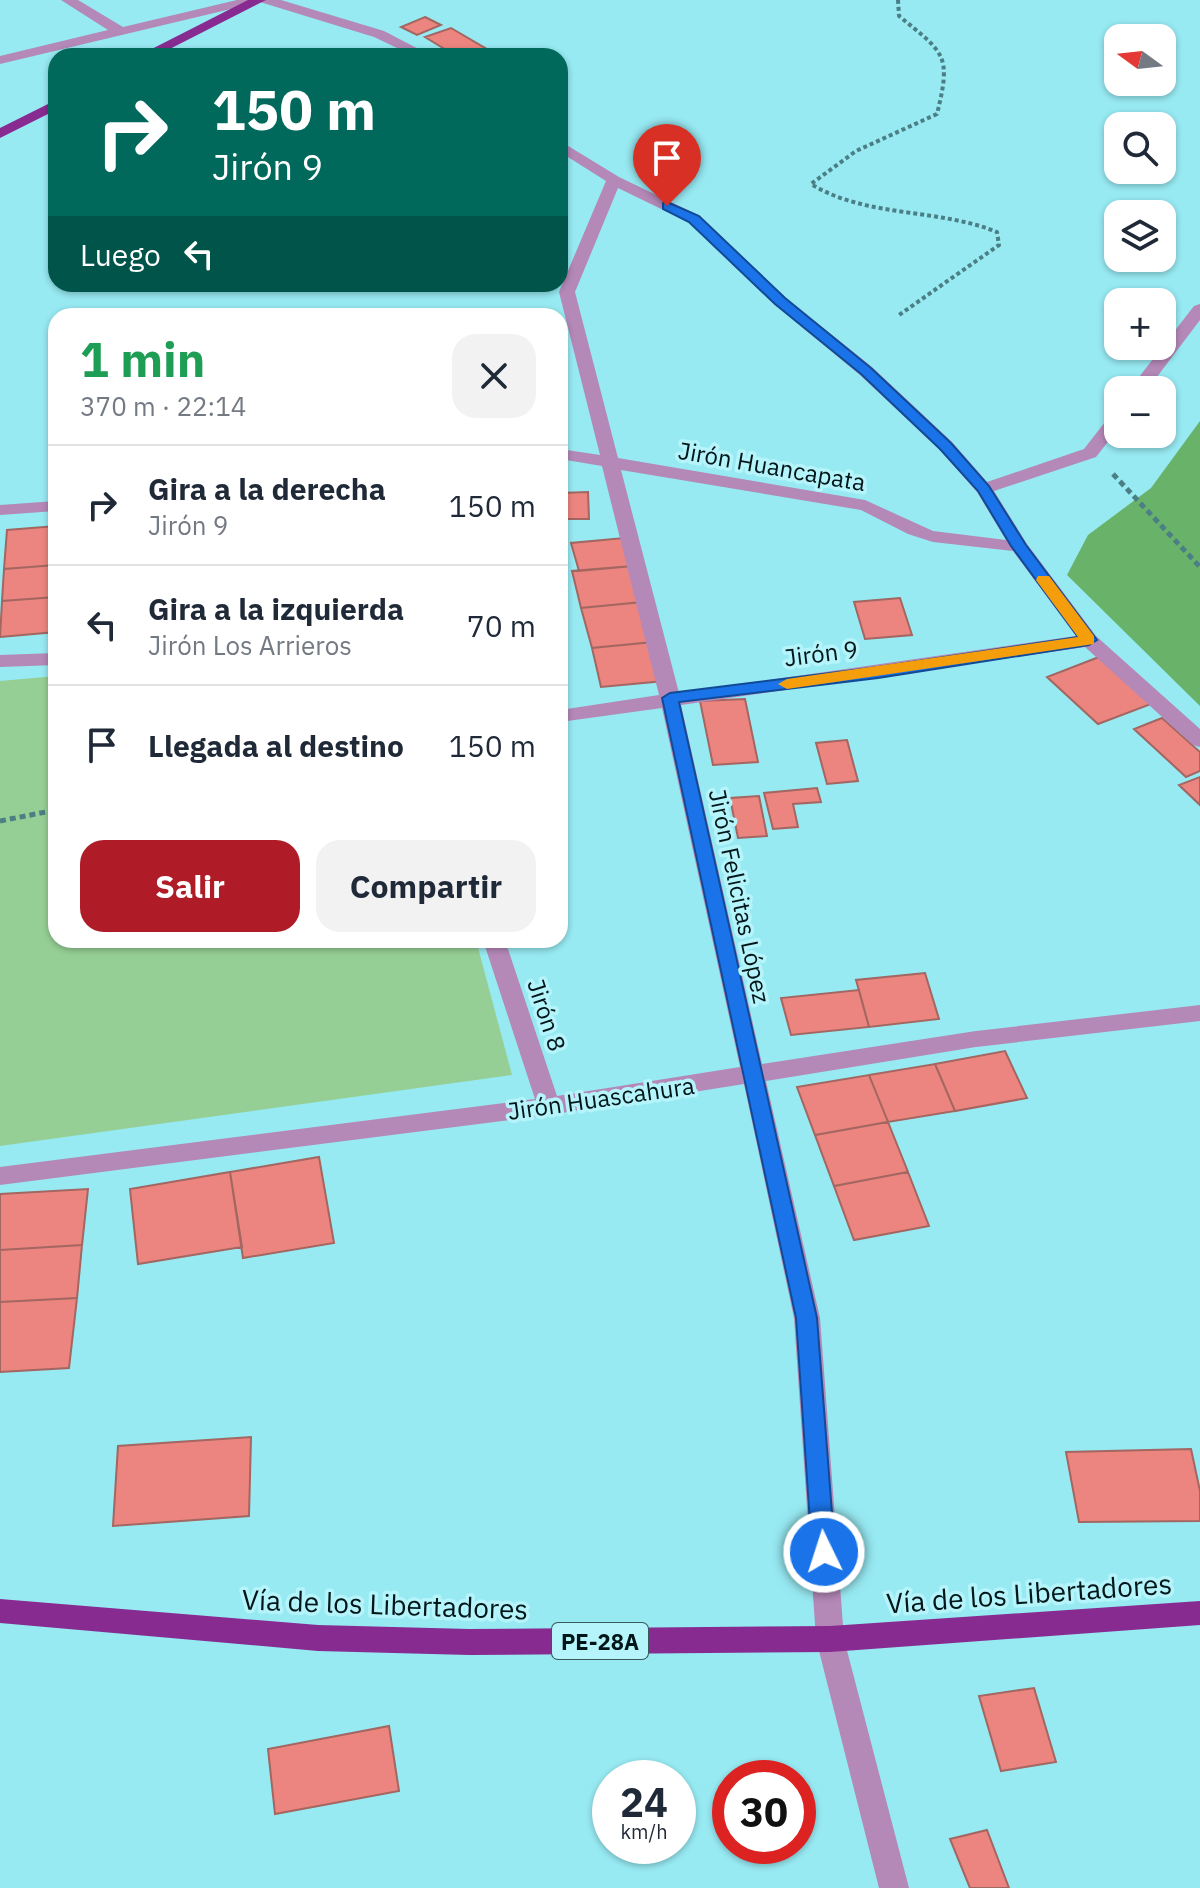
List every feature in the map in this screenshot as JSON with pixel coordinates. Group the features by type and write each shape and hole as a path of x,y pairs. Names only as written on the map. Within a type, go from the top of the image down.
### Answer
{"highway":[{"path":"161,48 257,0"},
{"path":"0,134 48,108"},
{"name":"Vía de los Libertadores","path":"0,1611 318,1638 469,1642 830,1639 1200,1613"}],"street":[{"path":"68,0 121,32"},
{"path":"52,48 257,0"},
{"path":"266,0 379,34 408,48"},
{"path":"0,60 48,49"},
{"path":"568,150 614,180 694,219 780,301 866,371 946,446 984,489 1019,546 1089,640 1200,740"},
{"name":"Jirón Felicitas López","path":"568,290 614,180"},
{"name":"Jirón Felicitas López","path":"567,292 670,698 807,1318 830,1639 876,1829 894,1888"},
{"path":"1149,376 1200,309"},
{"path":"984,489 1090,453 1104,435"},
{"name":"Jirón Huancapata","path":"568,456 865,505 882,510 916,531 936,537 1019,546"},
{"path":"0,510 48,507"},
{"name":"Jirón 9","path":"568,715 670,698 878,673 1089,640"},
{"path":"0,661 48,659"},
{"name":"Jirón 8","path":"497,948 549,1106"},
{"name":"Jirón Huascahura","path":"0,1176 549,1106 976,1039 1200,1013"}],"path":[{"path":"898,0 899,16 941,50 947,63 937,114 898,134 856,148 811,184 820,192 853,200 978,222 997,232 999,245 899,315"},
{"path":"1090,453 1104,458 1123,486 1200,567"},
{"path":"0,821 48,812"}],"green space":[{"path":"1200,421 1200,706 1067,575 1088,535 1151,488"},
{"path":"48,677 48,948 478,948 512,1075 0,1146 0,681"}],"building":[{"path":"425,17 441,25 417,35 401,27"},
{"path":"451,28 485,48 443,48 425,37"},
{"path":"588,492 589,519 568,519 568,493"},
{"path":"48,527 48,566 4,569 7,530"},
{"path":"624,538 632,566 579,571 571,543"},
{"path":"48,566 48,598 2,601 4,569"},
{"path":"632,566 642,602 581,608 572,571"},
{"path":"48,598 48,633 0,637 2,601"},
{"path":"900,598 912,635 865,639 854,602"},
{"path":"642,602 653,642 592,648 581,608"},
{"path":"653,642 664,681 601,687 592,648"},
{"path":"1099,657 1151,704 1098,724 1047,677"},
{"path":"745,699 758,762 713,765 700,701"},
{"path":"1162,718 1200,752 1200,771 1186,777 1134,729"},
{"path":"847,740 858,781 827,784 816,743"},
{"path":"1200,777 1200,805 1179,785"},
{"path":"817,788 821,802 793,804 798,827 773,829 764,793"},
{"path":"759,796 767,836 738,838 730,798"},
{"path":"925,973 939,1019 869,1027 856,980"},
{"path":"859,990 869,1027 791,1035 781,998"},
{"path":"1005,1051 1027,1098 955,1111 935,1064"},
{"path":"935,1064 955,1111 888,1122 869,1075"},
{"path":"869,1075 888,1122 815,1135 797,1087"},
{"path":"888,1122 908,1172 834,1186 815,1135"},
{"path":"319,1157 334,1243 243,1258 230,1172"},
{"path":"230,1172 242,1247 138,1264 130,1189"},
{"path":"908,1172 929,1226 854,1240 834,1186"},
{"path":"88,1189 82,1245 0,1250 0,1194"},
{"path":"82,1245 77,1298 0,1302 0,1250"},
{"path":"77,1298 69,1368 0,1372 0,1302"},
{"path":"251,1437 249,1516 113,1526 118,1446"},
{"path":"1191,1449 1200,1491 1200,1521 1079,1522 1066,1452"},
{"path":"1034,1688 1056,1762 1001,1771 979,1696"},
{"path":"389,1726 399,1791 275,1814 268,1749"},
{"path":"987,1830 1009,1888 970,1888 950,1839"}],"slow traffic":[{"path":"787,684 1089,640 1044,580"}],"route":[{"path":"667,206 694,219 780,301 866,371 946,446 984,489 1019,546 1089,640 878,673 670,698 807,1318 824,1552"}]}
